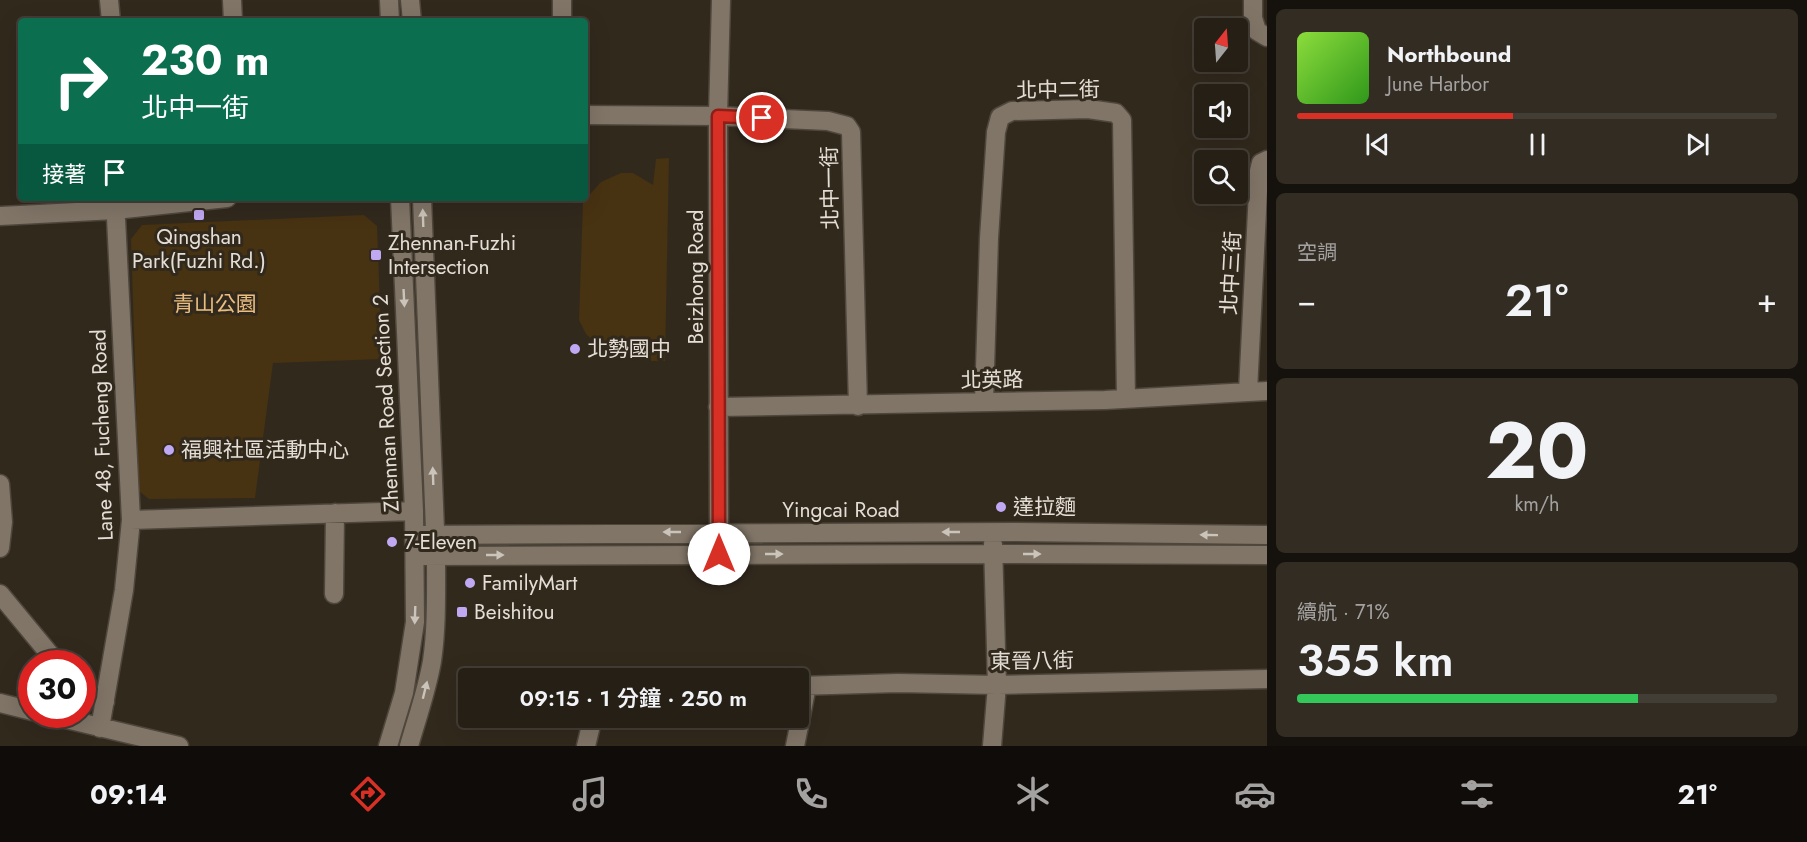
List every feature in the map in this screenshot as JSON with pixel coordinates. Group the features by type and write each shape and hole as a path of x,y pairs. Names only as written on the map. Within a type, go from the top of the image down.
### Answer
{"street":[{"path":"109,0 111,18"},
{"path":"232,0 233,18"},
{"path":"389,0 390,18"},
{"path":"410,0 412,18"},
{"path":"562,0 562,18"},
{"name":"Beizhong Road","path":"719,554 718,116 721,0"},
{"path":"1253,0 1253,18 1257,31 1267,37"},
{"name":"北中二街","path":"984,402 989,237 999,117 1012,111 1088,109 1116,113 1122,120 1126,399"},
{"name":"北中一街","path":"588,115 718,116 828,121 847,126 851,132 858,406"},
{"name":"北中三街","path":"1248,391 1259,171 1262,163 1267,160"},
{"path":"0,216 115,204 171,201"},
{"name":"Zhennan Road Section 2","path":"388,746 404,693 415,622 414,511 400,201"},
{"name":"Zhennan Road Section 2","path":"409,746 432,662 435,629 436,556 422,201"},
{"name":"Lane 48, Fucheng Road","path":"100,728 124,590 131,520 115,204"},
{"name":"北英路","path":"718,407 1126,399 1267,391"},
{"path":"0,484 3,522 0,548"},
{"path":"131,520 414,511"},
{"path":"334,594 335,513"},
{"name":"Yingcai Road","path":"414,535 719,532 1267,535"},
{"path":"992,746 997,685 993,532"},
{"name":"Yingcai Road","path":"415,556 1267,555"},
{"path":"0,594 46,650"},
{"name":"東晉八街","path":"809,686 898,683 997,685 1267,679"},
{"path":"96,696 105,702"},
{"path":"0,703 18,708"},
{"path":"96,727 153,743 179,746"},
{"path":"586,746 590,728"},
{"path":"795,746 797,728"}],"green space":[{"path":"669,158 665,361 651,361 651,338 628,350 618,351 596,343 586,334 579,320 583,202 588,201 588,196 601,182 621,173 633,173 653,185 656,159"},
{"name":"青山公園","path":"364,215 377,226 382,359 273,363 255,498 149,499 139,491 131,239 142,225"}],"place":[{"name":"Qingshan Park(Fuzhi Rd.)","path":"199,215"},
{"name":"Zhennan-Fuzhi Intersection","path":"376,255"},
{"name":"北勢國中","path":"575,349"},
{"name":"福興社區活動中心","path":"169,450"},
{"name":"達拉麵","path":"1001,507"},
{"name":"7-Eleven","path":"392,542"},
{"name":"FamilyMart","path":"470,583"},
{"name":"Beishitou","path":"462,612"}],"route":[{"path":"719,554 718,116 762,118"}]}
